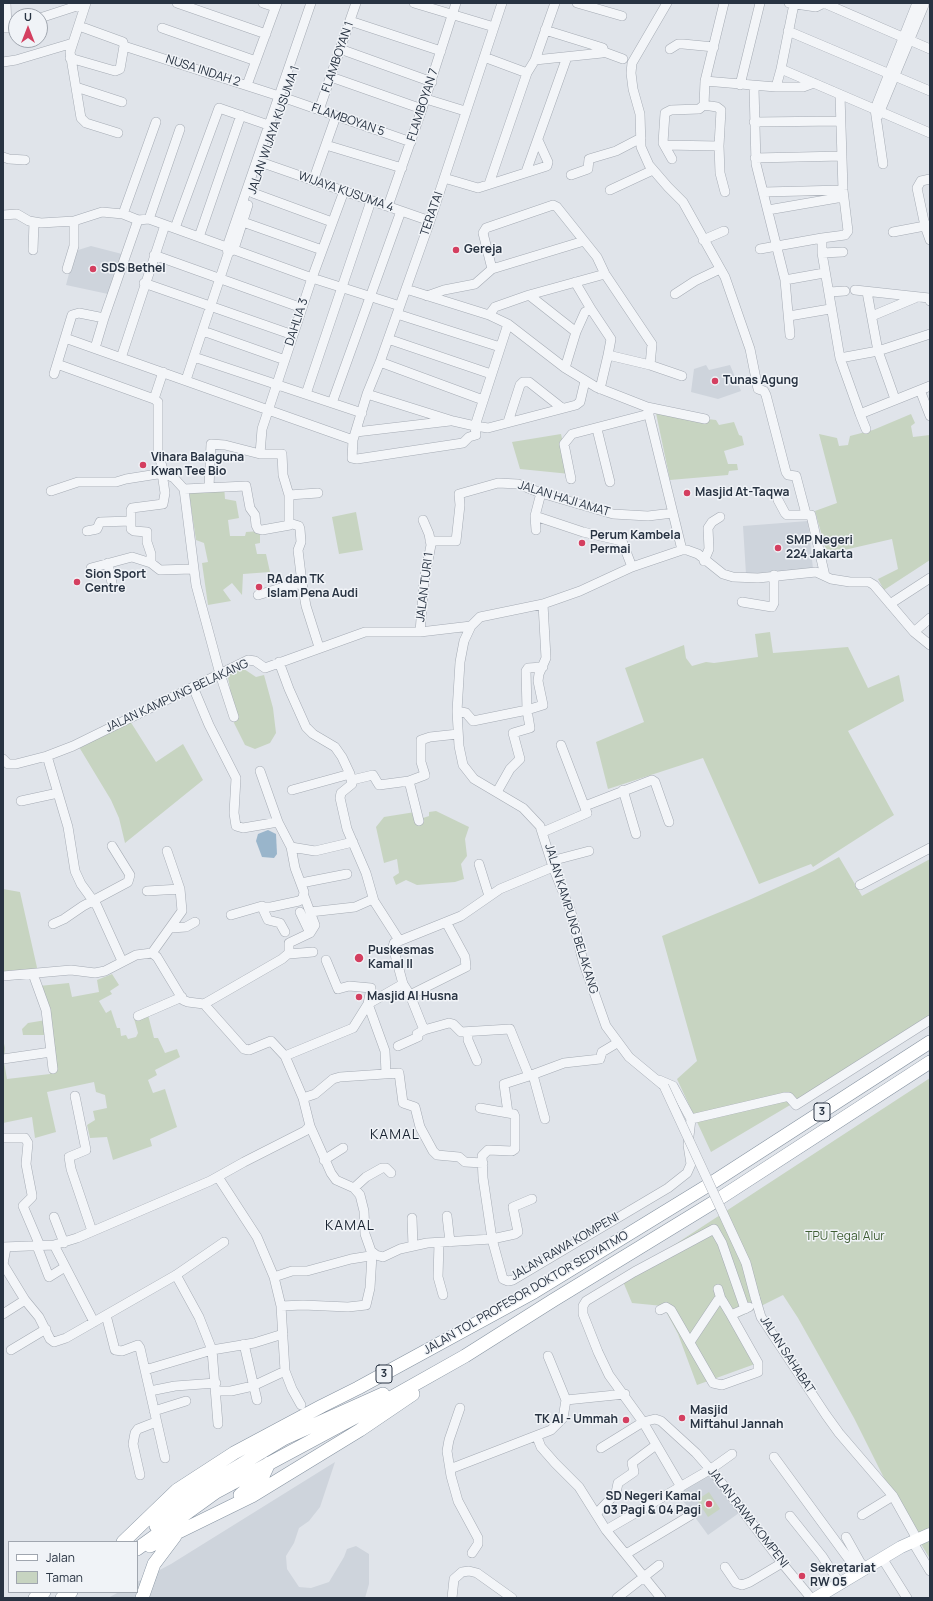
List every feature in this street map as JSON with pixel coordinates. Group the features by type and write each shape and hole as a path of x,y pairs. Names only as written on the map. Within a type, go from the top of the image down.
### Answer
{"highway":[{"name":"JALAN TOL PROFESOR DOKTOR SEDYATMO","path":"124,1541 177,1490 234,1454 534,1292 708,1186 930,1042"},
{"name":"JALAN TOL PROFESOR DOKTOR SEDYATMO","path":"138,1548 216,1492 465,1356 714,1202 930,1062"},
{"path":"138,1552 252,1496 360,1430 437,1378 465,1356"},
{"path":"138,1545 176,1507 197,1491 285,1438 442,1369"},
{"path":"200,1521 253,1485 262,1476 269,1463"},
{"path":"142,1598 157,1558 178,1533"}],"main road":[{"path":"823,1596 862,1571 884,1562 930,1534"}],"street":[{"path":"6,3 8,19"},
{"path":"48,15 86,3"},
{"path":"86,3 73,43 70,58 83,121 118,133"},
{"path":"177,3 266,34"},
{"path":"247,85 276,5 263,3"},
{"name":"JALAN WIJAYA KUSUMA 1","path":"282,97 311,3"},
{"name":"JALAN WIJAYA KUSUMA 1","path":"186,380 282,97 316,3"},
{"name":"FLAMBOYAN 1","path":"319,110 356,3"},
{"path":"414,3 494,27"},
{"name":"FLAMBOYAN 7","path":"388,206 432,82 456,3"},
{"name":"TERATAI","path":"356,432 367,394 380,362 430,221 465,111 502,3"},
{"path":"489,184 527,73 535,60 555,3"},
{"path":"577,3 622,16"},
{"path":"667,3 632,63 630,73 640,114 641,147 653,170 683,202 725,277 750,349 758,389 764,391 766,395 786,472 788,475 796,476 806,514"},
{"path":"672,159 664,145 666,113 671,110 699,109 704,104 705,81 724,3"},
{"path":"740,85 760,3"},
{"path":"776,87 781,69 792,3 816,7 824,3 930,49"},
{"path":"883,164 878,113 892,74 923,4"},
{"path":"350,21 441,50"},
{"path":"70,58 119,71 120,69 124,46 120,40 79,26"},
{"path":"162,28 256,61"},
{"path":"546,30 604,48 604,52"},
{"path":"788,31 930,91"},
{"path":"3,62 16,60 73,43"},
{"path":"670,49 678,44 714,46"},
{"name":"NUSA INDAH 2","path":"127,47 282,97"},
{"path":"340,49 432,82"},
{"path":"535,60 604,52 623,59"},
{"path":"484,57 527,73"},
{"path":"526,172 567,57"},
{"path":"781,69 840,94 878,113 930,133"},
{"path":"331,77 422,109"},
{"path":"705,81 754,87 803,87 814,83"},
{"path":"76,87 122,102"},
{"path":"754,87 755,158 784,280 790,335"},
{"path":"760,249 847,234 843,194 840,94"},
{"name":"FLAMBOYAN 5","path":"282,97 411,142"},
{"path":"426,99 465,111"},
{"path":"704,104 717,107 721,110 719,146 720,173 725,192"},
{"path":"175,228 218,109 220,108 272,126"},
{"path":"199,237 241,115"},
{"path":"313,181 336,116"},
{"path":"754,122 840,121"},
{"path":"123,214 156,122"},
{"name":"JALAN WIJAYA KUSUMA 1","path":"230,250 243,222 253,193 272,126"},
{"path":"150,219 180,129"},
{"path":"571,175 588,169 589,159 616,151 641,138"},
{"path":"444,178 475,188 548,165 538,140"},
{"path":"326,145 402,168"},
{"path":"664,145 719,146"},
{"path":"755,158 842,156"},
{"path":"3,157 9,160 25,160"},
{"name":"WIJAYA KUSUMA 4","path":"262,164 430,221"},
{"path":"610,190 653,170"},
{"path":"930,179 921,181 917,188 930,240"},
{"name":"DAHLIA 3","path":"260,454 262,429 312,278 344,191"},
{"path":"764,192 843,194"},
{"path":"253,193 332,222"},
{"path":"768,210 843,194"},
{"path":"306,394 371,200"},
{"path":"492,269 484,230 554,205 597,257 605,274 652,344 650,365"},
{"path":"332,403 401,211"},
{"path":"3,215 17,214 34,222 54,223 74,221 102,212 123,214 138,220 150,219 230,250 370,297 398,310 500,347"},
{"path":"95,348 138,220"},
{"path":"66,269 74,246 74,221"},
{"path":"33,250 34,222"},
{"path":"243,222 322,250"},
{"path":"121,358 144,283 165,225"},
{"path":"893,232 927,226"},
{"path":"703,240 724,231"},
{"path":"822,238 824,273 829,292 830,309 840,358 866,429"},
{"path":"427,296 444,290 475,284 492,269 584,241"},
{"path":"822,253 843,252"},
{"path":"154,255 302,308"},
{"path":"675,294 720,269"},
{"path":"784,280 824,273"},
{"path":"489,315 495,307 528,295 605,274"},
{"path":"575,282 611,339 600,388"},
{"path":"144,283 293,335"},
{"path":"406,289 489,315 508,324 565,368 585,381 648,411 706,419"},
{"path":"855,290 930,299"},
{"path":"829,292 845,291"},
{"path":"867,292 878,351 895,400"},
{"path":"528,295 576,332"},
{"path":"872,316 917,298"},
{"path":"565,368 576,332 585,312 591,309"},
{"path":"789,316 830,309"},
{"path":"54,374 72,315 74,313 79,313 104,318"},
{"path":"356,432 352,457 357,459 463,443 469,437 476,435 475,426 508,324"},
{"path":"203,331 285,360"},
{"path":"840,358 878,351 930,334"},
{"path":"65,338 269,410 356,432 453,421"},
{"path":"388,339 491,374"},
{"path":"608,355 650,365 682,376"},
{"path":"194,357 362,413"},
{"path":"380,362 483,400"},
{"path":"58,364 154,399 158,402 158,449 163,473 163,504 132,508 130,510 132,530 147,532 147,542 151,554 151,563"},
{"path":"154,399 163,372"},
{"path":"367,394 453,421 484,428 579,404 585,381"},
{"path":"508,422 520,385 524,382 529,382 562,408"},
{"path":"860,414 930,386"},
{"path":"920,390 930,416"},
{"path":"571,479 564,444 572,434 597,429 648,411"},
{"path":"648,411 682,550 694,552 723,574 734,577 758,578 774,575 816,572 825,576 850,582 869,582 874,585 914,632 930,645"},
{"path":"597,429 610,482"},
{"path":"209,487 211,444 225,445 260,454 282,454 283,475 289,495 290,525"},
{"path":"51,491 78,482 116,482 163,473 174,478 184,489 192,569 220,674 234,717"},
{"name":"JALAN HAJI AMAT","path":"430,540 456,541 461,492 491,484 510,483 530,487 541,494 613,514 648,516 673,513"},
{"path":"184,489 247,486 250,508 255,515 258,529 262,530 290,525 299,526 301,542 298,550 302,583 306,606 319,647"},
{"path":"289,495 318,493"},
{"path":"536,530 535,516 541,494"},
{"path":"778,500 784,513 811,515 825,576"},
{"path":"535,516 583,532 622,541 632,567"},
{"path":"704,561 709,549 708,528 712,522 720,517"},
{"name":"JALAN TURI 1","path":"420,632 422,598 430,553 430,540 423,520"},
{"path":"87,531 97,529 100,522 131,521"},
{"name":"JALAN KAMPUNG BELAKANG","path":"3,759 11,764 47,756 73,746 248,660 255,661 264,668 319,647 365,632 420,632 471,626 484,616 543,604 580,591 632,567 682,550"},
{"path":"91,568 108,562 132,557 151,563 163,571 192,569"},
{"path":"108,562 113,588"},
{"path":"742,602 772,607 774,603 774,575"},
{"path":"890,604 930,578"},
{"path":"258,595 302,583"},
{"path":"458,711 466,712 473,721 527,710 543,705 538,681 539,674 546,658 543,604"},
{"path":"914,632 930,618"},
{"name":"JALAN KAMPUNG BELAKANG","path":"471,626 461,652 458,711 460,753 467,773 474,779 523,808 538,823 543,832 552,864 571,912 583,962 606,1026 617,1043 634,1062 664,1086"},
{"path":"279,662 288,689 306,727 312,734 335,747 342,757 351,777 350,786 341,793 340,802 346,829 353,842 373,898 399,940"},
{"path":"497,792 510,769 520,759 513,733 529,729 526,671 528,668 543,667"},
{"path":"192,687 209,725 236,778 234,813 236,826 243,828 278,822"},
{"path":"292,790 351,777 373,775 379,785 409,781 426,775 421,762 421,740 430,737 458,734"},
{"path":"543,832 585,815 587,812 561,745"},
{"path":"47,756 68,827 75,871 81,884 94,902 122,961"},
{"path":"260,771 278,822 291,847 295,868 315,926 310,933 289,943 289,954"},
{"path":"585,806 623,790 650,780 654,780 669,822"},
{"path":"409,781 419,821"},
{"path":"623,790 636,834"},
{"path":"21,801 58,793"},
{"path":"291,847 315,851 353,842"},
{"path":"53,924 128,882 130,878 112,846"},
{"path":"860,885 930,848"},
{"path":"3,976 71,970 95,973 104,971 136,955 152,953 182,913 180,889 167,851"},
{"path":"424,1030 410,995 403,984 393,947 394,943 470,911 490,896 552,864 589,851"},
{"path":"479,864 490,896"},
{"path":"301,884 347,874"},
{"path":"147,891 180,889"},
{"path":"231,915 262,906 271,907 300,901 304,896"},
{"path":"310,912 355,906 373,898"},
{"path":"262,906 268,920 280,923 285,932"},
{"path":"300,912 310,933"},
{"path":"171,928 186,927 195,922"},
{"path":"410,995 466,967 467,961 446,922"},
{"path":"152,953 157,957 182,997 188,1002 204,1004 289,954 313,952"},
{"path":"285,1056 353,1028 368,1004 371,988 349,986 338,989 326,960"},
{"path":"36,974 46,1010 54,1069"},
{"path":"368,1004 403,984"},
{"path":"138,1016 182,997"},
{"path":"204,1004 244,1049 249,1050 271,1041 285,1056 303,1098 310,1126 324,1160 336,1180 357,1190 362,1202 366,1240 374,1255 367,1304 348,1307 303,1305 281,1306"},
{"path":"368,1004 385,1051 386,1073"},
{"path":"656,1079 673,1086 691,1119 785,1096 790,1098 793,1104 797,1105 930,1020"},
{"path":"398,1046 418,1037 417,1034 424,1030 450,1023 453,1024 460,1032 510,1029 531,1076 545,1119"},
{"path":"468,1032 468,1040 476,1061"},
{"path":"508,1113 504,1084 531,1076 564,1063 600,1059 602,1052 617,1043"},
{"path":"3,1059 51,1052"},
{"path":"303,1098 315,1094 334,1079 340,1077 399,1073 403,1103 415,1107 420,1127 436,1155 457,1157 465,1162 483,1163"},
{"name":"JALAN SAHABAT","path":"664,1086 746,1263 755,1301 762,1317 834,1427 893,1496 915,1544 930,1571"},
{"path":"75,1096 86,1150 69,1157 70,1169 92,1231"},
{"path":"480,1108 514,1114 516,1117 516,1149 512,1151 486,1151 482,1156 492,1239"},
{"name":"JALAN RAWA KOMPENI","path":"492,1239 503,1280 513,1280 668,1188 690,1169 688,1145 691,1119"},
{"path":"224,1242 176,1275 58,1342 52,1341 46,1329 25,1300 3,1264 4,1248 64,1243 218,1177 305,1131 310,1126"},
{"path":"3,1138 25,1138 28,1143 26,1164 32,1197 23,1206 49,1277 65,1267"},
{"path":"324,1160 343,1148"},
{"path":"354,1188 366,1177 382,1168 386,1168 391,1173"},
{"path":"218,1177 257,1237 274,1277 281,1306 285,1371 292,1389 301,1405"},
{"path":"274,1277 292,1271 307,1271 351,1259 374,1255 383,1257 413,1246 438,1242 492,1239 515,1234 518,1232 514,1207 532,1199"},
{"path":"447,1216 450,1242"},
{"path":"54,1217 64,1243"},
{"path":"412,1218 413,1246"},
{"path":"681,1487 643,1422 625,1394 610,1375 601,1358 582,1308 586,1301 634,1272 714,1229 722,1242 745,1309"},
{"path":"438,1242 438,1277 443,1295"},
{"path":"54,1245 94,1322"},
{"path":"176,1275 199,1317 212,1350 217,1387 218,1424"},
{"path":"660,1310 666,1307 671,1310 713,1383 722,1385 758,1372 758,1363 731,1315 720,1300 718,1288"},
{"path":"3,1314 25,1300"},
{"path":"690,1342 717,1301 720,1300"},
{"path":"731,1315 745,1309 755,1301"},
{"path":"106,1315 115,1350 122,1351 138,1345 140,1348 165,1458"},
{"path":"11,1350 46,1329"},
{"path":"145,1370 212,1350 283,1334"},
{"path":"244,1344 257,1400"},
{"path":"450,1469 537,1437 551,1430 559,1423 562,1418 566,1400 548,1356"},
{"path":"150,1391 175,1386 217,1387 231,1390 253,1386 285,1371"},
{"path":"566,1400 625,1394"},
{"path":"154,1411 186,1401"},
{"path":"460,1408 449,1440 447,1451 458,1501 478,1538 478,1544 472,1553"},
{"name":"JALAN RAWA KOMPENI","path":"643,1422 655,1420 661,1421 696,1453 811,1598"},
{"path":"140,1475 133,1444 135,1433 142,1427 156,1422"},
{"path":"601,1448 643,1422"},
{"path":"537,1437 542,1447 555,1463 579,1487 606,1530 661,1598"},
{"path":"596,1514 616,1493 618,1483 634,1472 632,1463 656,1445"},
{"path":"606,1530 711,1470 732,1454"},
{"path":"774,1457 862,1571"},
{"path":"862,1514 893,1496"},
{"path":"626,1554 690,1515"},
{"path":"790,1516 822,1556 840,1584"},
{"path":"846,1537 860,1562 862,1571"},
{"path":"884,1562 907,1598"},
{"path":"725,1567 736,1583 742,1585 750,1582 782,1563"},
{"path":"617,1598 659,1565"},
{"path":"452,1598 454,1579 462,1572 477,1573 512,1598"}],"shaded area":[{"name":"SDS Bethel","path":"91,246 122,254 108,294 66,285 75,251"},
{"name":"Tunas Agung","path":"706,365 709,370 730,365 741,391 718,399 691,392 694,369"},
{"name":"SMP Negeri 224 Jakarta","path":"808,521 813,569 746,574 743,526"},
{"path":"335,1462 320,1507 309,1521 299,1528 294,1543 286,1556 287,1569 299,1587 311,1588 329,1582 347,1549 356,1546 369,1554 369,1584 365,1598 108,1598 117,1593 138,1593 138,1581 171,1564"},
{"name":"SD Negeri Kamal 03 Pagi & 04 Pagi","path":"709,1473 739,1513 708,1535 678,1494"}],"green space":[{"path":"656,413 716,420 719,425 734,422 739,435 742,436 744,445 724,451 728,464 737,464 738,470 729,471 728,475 670,480"},
{"path":"911,414 915,423 911,426 913,437 930,435 930,560 884,590 878,579 898,569 892,539 827,554 815,511 837,503 819,434 837,438 839,446 848,445 850,436 873,430"},
{"path":"561,434 570,474 520,469 512,442"},
{"path":"224,485 225,499 236,501 239,518 228,520 230,536 245,536 246,532 260,531 260,543 255,544 257,554 266,554 270,572 243,574 242,595 232,583 223,590 231,601 208,605 202,563 208,562 204,543 196,540 188,487"},
{"path":"356,512 363,550 339,554 332,517"},
{"path":"770,632 773,653 848,647 868,688 899,675 904,701 848,731 894,815 813,867 811,864 759,884 703,758 608,789 596,742 644,722 625,668 684,645 686,658 692,666 706,662 714,663 758,657 755,634"},
{"path":"241,667 256,677 264,675 273,708 276,733 270,743 255,749 245,745 231,717 230,688 227,673"},
{"path":"130,721 156,762 183,744 203,780 125,843 119,818 111,800 79,747"},
{"path":"436,811 469,827 465,839 467,856 461,864 464,879 455,882 417,885 406,880 396,885 393,877 399,873 397,859 384,863 376,827 384,817 415,812 417,820 429,816 429,812"},
{"path":"839,857 862,896 930,859 930,1022 711,1152 677,1079 697,1061 662,936 814,871"},
{"path":"3,889 20,892 38,972 3,971"},
{"path":"112,974 119,985 110,991 112,994 99,1001 106,1013 111,1010 117,1028 120,1028 121,1036 126,1035 128,1039 136,1037 138,1033 133,1015 147,1011 154,1038 158,1038 165,1053 177,1049 180,1057 155,1070 157,1075 148,1080 153,1093 165,1089 177,1127 150,1139 152,1146 113,1160 107,1137 90,1138 87,1125 95,1120 93,1111 107,1108 105,1095 96,1092 94,1082 47,1092 56,1132 35,1138 32,1117 3,1123 3,1039 5,1048 4,1062 7,1079 50,1074 46,1035 23,1035 22,1029 28,1023 46,1020 39,986 69,983 72,997 99,992 97,980"},
{"name":"TPU Tegal Alur","path":"930,1078 930,1559 897,1504 854,1418 798,1318 783,1295 737,1318 755,1364 697,1385 678,1334 663,1306 632,1303 622,1279"},
{"path":"709,1492 720,1509 708,1517 697,1500"}],"water":[{"path":"268,830 276,834 277,854 274,858 262,857 256,841 258,834"}],"place":[{"name":"Gereja","path":"456,250"},
{"name":"SDS Bethel","path":"93,269"},
{"name":"Tunas Agung","path":"715,381"},
{"name":"Vihara Balaguna Kwan Tee Bio","path":"143,465"},
{"name":"Masjid At-Taqwa","path":"687,493"},
{"name":"Perum Kambela Permai","path":"582,543"},
{"name":"SMP Negeri 224 Jakarta","path":"778,548"},
{"name":"Sion Sport Centre","path":"77,582"},
{"name":"RA dan TK Islam Pena Audi","path":"259,587"},
{"name":"Puskesmas Kamal II","path":"359,958"},
{"name":"Masjid Al Husna","path":"359,997"},
{"name":"Masjid Miftahul Jannah","path":"682,1418"},
{"name":"TK Al - Ummah","path":"626,1420"},
{"name":"SD Negeri Kamal 03 Pagi & 04 Pagi","path":"709,1504"},
{"name":"Sekretariat RW 05","path":"802,1576"}],"district":[{"name":"KAMAL","path":"395,1135"},
{"name":"KAMAL","path":"350,1226"}]}
